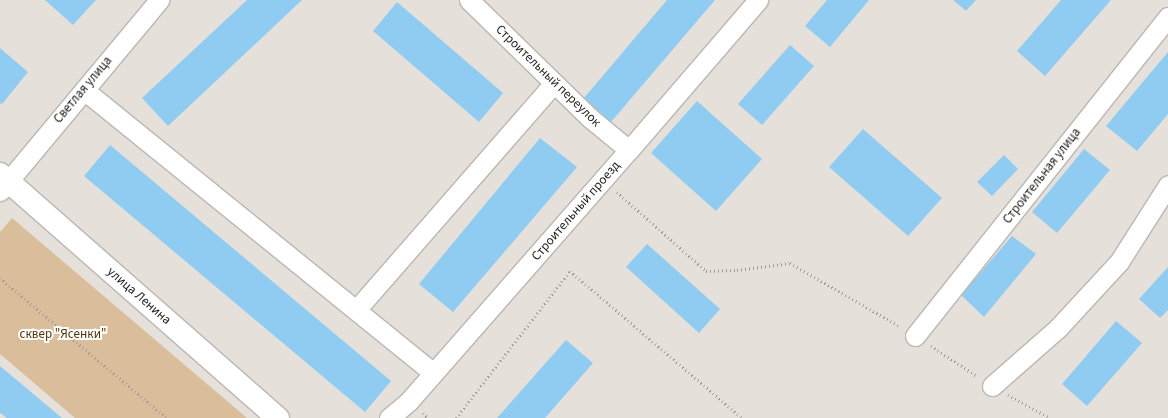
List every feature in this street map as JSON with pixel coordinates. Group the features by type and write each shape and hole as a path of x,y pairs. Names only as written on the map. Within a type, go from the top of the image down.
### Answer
{"main road":[{"name":"улица Ленина","path":"3,182 278,418"}],"street":[{"name":"Светлая улица","path":"3,182 84,90 159,0"},
{"name":"Строительный переулок","path":"469,0 590,118 629,150"},
{"name":"Строительный проезд","path":"389,418 409,400 433,373 629,150 758,0"},
{"name":"Строительная улица","path":"916,336 1168,17"},
{"path":"356,310 554,83"},
{"path":"84,90 433,373"},
{"path":"992,386 1058,328 1119,262 1168,185"}],"path":[{"path":"603,179 706,271 737,270 790,263 916,336"},
{"path":"456,418 570,271 742,418"},
{"path":"0,278 167,418"}],"green space":[{"name":"сквер \"Ясенки\"","path":"12,218 247,418 75,418 0,354 0,232"}],"building":[{"path":"45,0 96,0 73,25"},
{"path":"247,0 302,0 168,126 142,98"},
{"path":"667,0 715,0 611,122 584,98"},
{"path":"827,0 869,0 830,47 805,26"},
{"path":"953,0 976,0 966,11"},
{"path":"1061,0 1111,0 1045,76 1017,51"},
{"path":"397,2 503,93 479,122 373,31"},
{"path":"790,45 814,66 762,125 738,104"},
{"path":"0,48 28,72 2,104 0,103"},
{"path":"1168,52 1168,114 1137,151 1106,126"},
{"path":"697,101 762,159 716,211 651,153"},
{"path":"863,129 942,198 908,236 829,167"},
{"path":"540,138 577,167 453,312 419,284"},
{"path":"110,145 391,381 365,412 84,176"},
{"path":"1084,149 1110,170 1057,233 1032,212"},
{"path":"1004,155 1018,169 992,196 977,182"},
{"path":"1012,236 1036,254 984,317 961,295"},
{"path":"647,244 720,309 699,333 626,267"},
{"path":"1168,267 1168,310 1160,318 1139,299"},
{"path":"1116,321 1142,343 1087,406 1062,384"},
{"path":"566,340 593,363 545,418 497,418"},
{"path":"0,366 62,418 7,418 0,413"}]}
